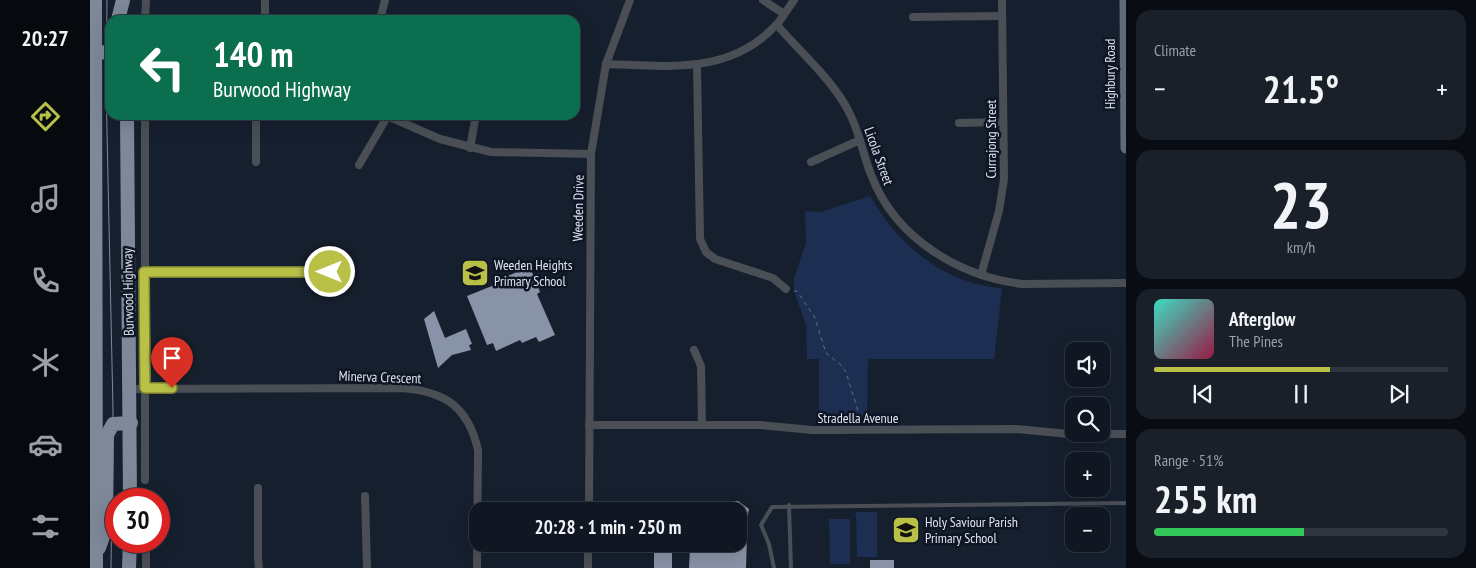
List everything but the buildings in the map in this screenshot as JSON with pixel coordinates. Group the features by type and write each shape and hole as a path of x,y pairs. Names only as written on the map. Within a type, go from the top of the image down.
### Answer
{"highway":[{"path":"95,0 93,169 96,563"},
{"path":"119,15 122,0"},
{"path":"128,0 128,15"},
{"path":"95,54 105,52"},
{"name":"Burwood Highway","path":"127,120 138,388 131,423 130,488"},
{"path":"96,563 106,528 108,430 113,424 131,423"},
{"path":"130,553 130,568"}],"main road":[{"name":"Highbury Road","path":"1125,0 1126,148"}],"street":[{"path":"146,0 146,15"},
{"path":"265,0 265,15"},
{"path":"381,15 385,0"},
{"name":"Weeden Drive","path":"589,502 591,154 606,64 630,0"},
{"path":"763,0 784,14"},
{"path":"606,64 697,66 716,62 750,46 776,25 794,0"},
{"name":"Currajong Street","path":"982,275 999,211 1003,187 1002,0"},
{"path":"913,17 1002,16"},
{"name":"Licola Street","path":"776,25 835,91 849,112 880,195 904,227 937,255 982,275 1022,284 1126,283"},
{"path":"697,66 700,239 706,252 715,259 772,278 786,289"},
{"name":"Burwood Highway","path":"138,388 144,272 145,120"},
{"path":"256,120 256,162"},
{"path":"359,165 384,120"},
{"path":"394,120 420,132 470,148 491,152 591,154"},
{"path":"470,148 475,120"},
{"path":"959,122 1003,122"},
{"path":"811,162 860,140"},
{"path":"144,272 330,272"},
{"path":"694,350 701,366 702,425"},
{"path":"138,388 145,480"},
{"name":"Minerva Crescent","path":"138,388 403,388 423,390 447,399 466,419 474,434 478,450 477,568"},
{"name":"Stradella Avenue","path":"589,425 760,425 812,430 1016,430 1069,434 1126,434"},
{"path":"258,488 258,558 260,568"},
{"path":"366,496 366,568"},
{"path":"588,552 588,568"},
{"path":"146,553 146,568"}],"lane":[{"path":"90,0 95,0"},
{"path":"774,568 769,544 761,525 772,507 789,505 1126,503"},
{"path":"789,505 791,568"}],"path":[{"path":"786,289 797,291 815,318 826,353 841,365 846,372 861,422"}],"shaded area":[{"path":"870,196 894,230 925,259 961,279 981,285 1002,288 994,359 868,359 867,419 819,421 819,359 807,359 806,325 794,291 794,278 806,243 805,211 821,212"},
{"path":"856,512 877,512 877,557 857,557"},
{"path":"829,519 850,519 850,564 830,564"}],"tram line":[{"path":"107,0 107,15"},
{"path":"107,120 113,410 111,568"}],"place":[{"name":"Weeden Heights Primary School","path":"475,273"},
{"name":"Holy Saviour Parish Primary School","path":"906,530"}],"route":[{"path":"172,388 145,388 144,272 330,272"}]}
